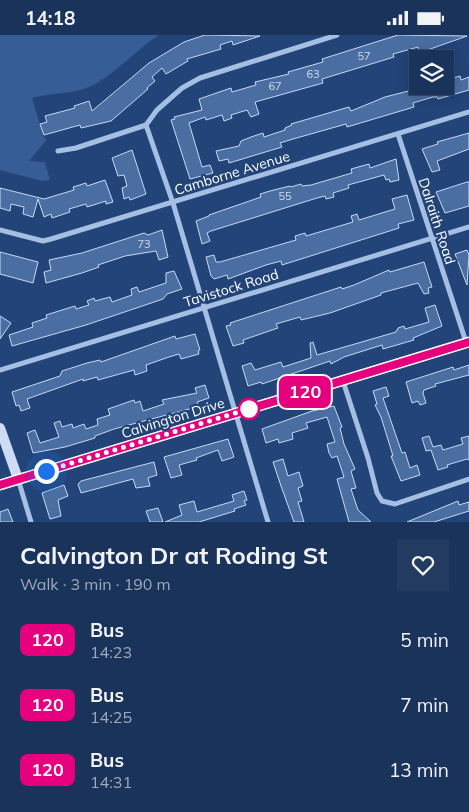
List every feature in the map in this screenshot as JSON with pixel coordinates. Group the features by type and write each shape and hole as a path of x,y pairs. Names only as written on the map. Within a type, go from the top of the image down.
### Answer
{"street":[{"path":"58,151 84,146 146,125 157,109 182,88 200,78 337,35"},
{"name":"Camborne Avenue","path":"0,230 43,241 51,239 469,112"},
{"path":"146,125 173,203 205,308 234,414 268,522"},
{"name":"Dalraith Road","path":"398,134 430,239 467,342"},
{"name":"Tavistock Road","path":"0,370 469,227"},
{"name":"Calvington Drive","path":"0,485 467,342"},
{"path":"343,380 377,493 382,501 395,504 469,479"},
{"path":"0,428 31,522"}],"shaded area":[{"path":"0,35 159,35 113,72 90,87 32,98 44,138 47,139 29,161 45,162 50,180 42,181 0,170"}],"building":[{"path":"205,35 260,36 233,45 232,41 220,45 221,49 187,59 188,61 166,74 162,68 152,77 155,81 148,89 111,121 81,128 80,125 44,135 40,124 47,122 45,116 75,108 74,106 89,101 92,111 149,63 184,42"},
{"path":"398,35 467,36 427,50 418,50 418,47 393,54 394,57 322,79 323,83 255,102 259,114 251,117 247,110 231,115 232,118 224,121 222,115 206,120 205,117 189,123 202,167 210,165 213,173 190,179 171,120 175,119 174,117 202,110 199,99 231,88 232,92 256,85 255,82 289,74 288,72 323,62 322,59"},
{"path":"460,76 461,80 469,77 469,90 454,94 454,78"},
{"path":"409,91 409,95 452,95 438,99 433,97 413,103 414,107 347,127 346,124 293,139 280,143 282,147 229,163 228,159 219,161 216,151 239,146 241,141 251,137 263,133 264,137 285,130 291,124 349,107 351,111 385,97"},
{"path":"469,133 469,149 437,161 440,170 432,172 422,149 438,144 437,142"},
{"path":"132,150 146,194 130,200 129,197 124,199 122,188 127,186 124,175 118,176 112,158"},
{"path":"396,159 399,180 390,182 389,179 386,180 384,175 348,185 349,188 333,193 334,197 326,199 325,196 317,198 211,231 207,233 210,241 202,244 196,221 209,215 261,197 260,194 270,191 301,184 302,186 311,185 352,173 351,169 369,164 370,168"},
{"path":"105,180 113,202 106,204 106,201 87,207 86,204 69,209 70,212 52,218 51,214 44,217 38,199 33,217 23,214 24,207 11,204 10,211 0,208 0,188 44,199 74,190 73,187 86,183 87,186"},
{"path":"469,182 469,206 445,213 436,192"},
{"path":"407,195 414,220 398,224 399,228 282,265 281,261 266,265 228,279 227,275 214,279 211,276 206,257 214,255 216,262 220,262 296,240 295,236 305,233 306,236 353,222 351,216 357,214 359,220 395,209 392,199"},
{"path":"162,230 168,257 159,260 156,251 125,256 98,265 99,267 82,273 46,283 44,272 51,270 49,260 82,253 144,233 148,235"},
{"path":"467,250 469,255 467,285 455,254"},
{"path":"0,252 38,262 33,283 0,274"},
{"path":"424,262 432,287 428,288 429,293 424,294 418,283 381,293 381,295 330,313 301,320 300,317 276,324 278,328 243,340 244,343 233,346 226,326 231,325 230,323 341,287 342,289 354,285 389,270 390,272"},
{"path":"174,271 182,289 167,294 163,299 86,325 12,346 9,335 33,327 32,323 47,318 46,315 75,306 76,309 89,305 87,301 94,298 95,301 110,297 112,302 132,295 131,289 137,287 139,292 166,283 166,273"},
{"path":"435,305 442,326 413,338 414,340 383,349 382,345 344,357 331,364 330,361 262,384 261,382 248,386 242,366 251,363 255,370 281,362 283,367 311,358 310,343 313,342 317,355 396,332 398,328 404,326 405,329 429,322 425,308"},
{"path":"0,316 11,323 0,339"},
{"path":"195,334 200,350 198,351 199,354 181,359 179,354 169,357 146,365 147,371 135,375 134,370 98,380 97,377 83,381 83,379 27,399 30,408 21,411 19,405 16,406 12,392 60,376 62,371 100,360 101,362 175,336 176,339"},
{"path":"469,365 469,375 435,384 436,386 424,390 426,403 420,405 418,401 412,403 406,382 453,367 454,370"},
{"path":"205,385 209,398 197,402 198,404 192,406 193,408 114,429 95,436 95,438 65,447 33,453 27,433 35,430 40,443 59,437 54,423 60,421 62,427 72,424 73,428 84,424 86,429 98,425 97,419 110,415 108,409 134,400 135,403 140,401 143,411 164,404 162,400 197,393 195,388"},
{"path":"386,387 389,396 383,398 402,453 405,452 410,468 417,465 420,475 401,481 391,456 393,456 381,417 375,405 377,404 373,391"},
{"path":"334,406 342,427 340,428 344,444 355,469 351,471 356,488 351,489 358,510 371,522 349,522 337,479 344,477 337,456 332,458 327,444 335,442 327,417 306,423 308,428 292,433 293,439 279,443 278,439 266,443 262,429 312,411"},
{"path":"429,436 433,447 441,445 443,450 463,444 461,438 469,436 469,460 447,465 448,467 438,470 431,450 426,451 422,438"},
{"path":"228,439 234,457 222,461 218,450 196,458 197,460 179,465 182,475 171,478 164,457"},
{"path":"283,459 288,476 299,472 303,486 298,488 302,501 298,502 304,522 294,522 273,462"},
{"path":"154,462 157,475 148,478 150,486 136,488 133,479 81,493 78,484 81,481"},
{"path":"64,485 68,496 58,500 61,516 50,519 42,493"},
{"path":"244,491 247,500 244,501 246,505 234,509 235,511 199,522 165,522 182,515 179,505 194,501 197,512 234,501 232,495"},
{"path":"458,501 459,505 469,502 469,511 434,522 407,522"},
{"path":"158,508 163,522 150,522 146,511"},
{"path":"8,509 13,522 0,522 0,512"}],"bus line":[{"name":"120","path":"0,485 469,342"}],"route":[{"path":"46,471 252,408 249,409"}]}
